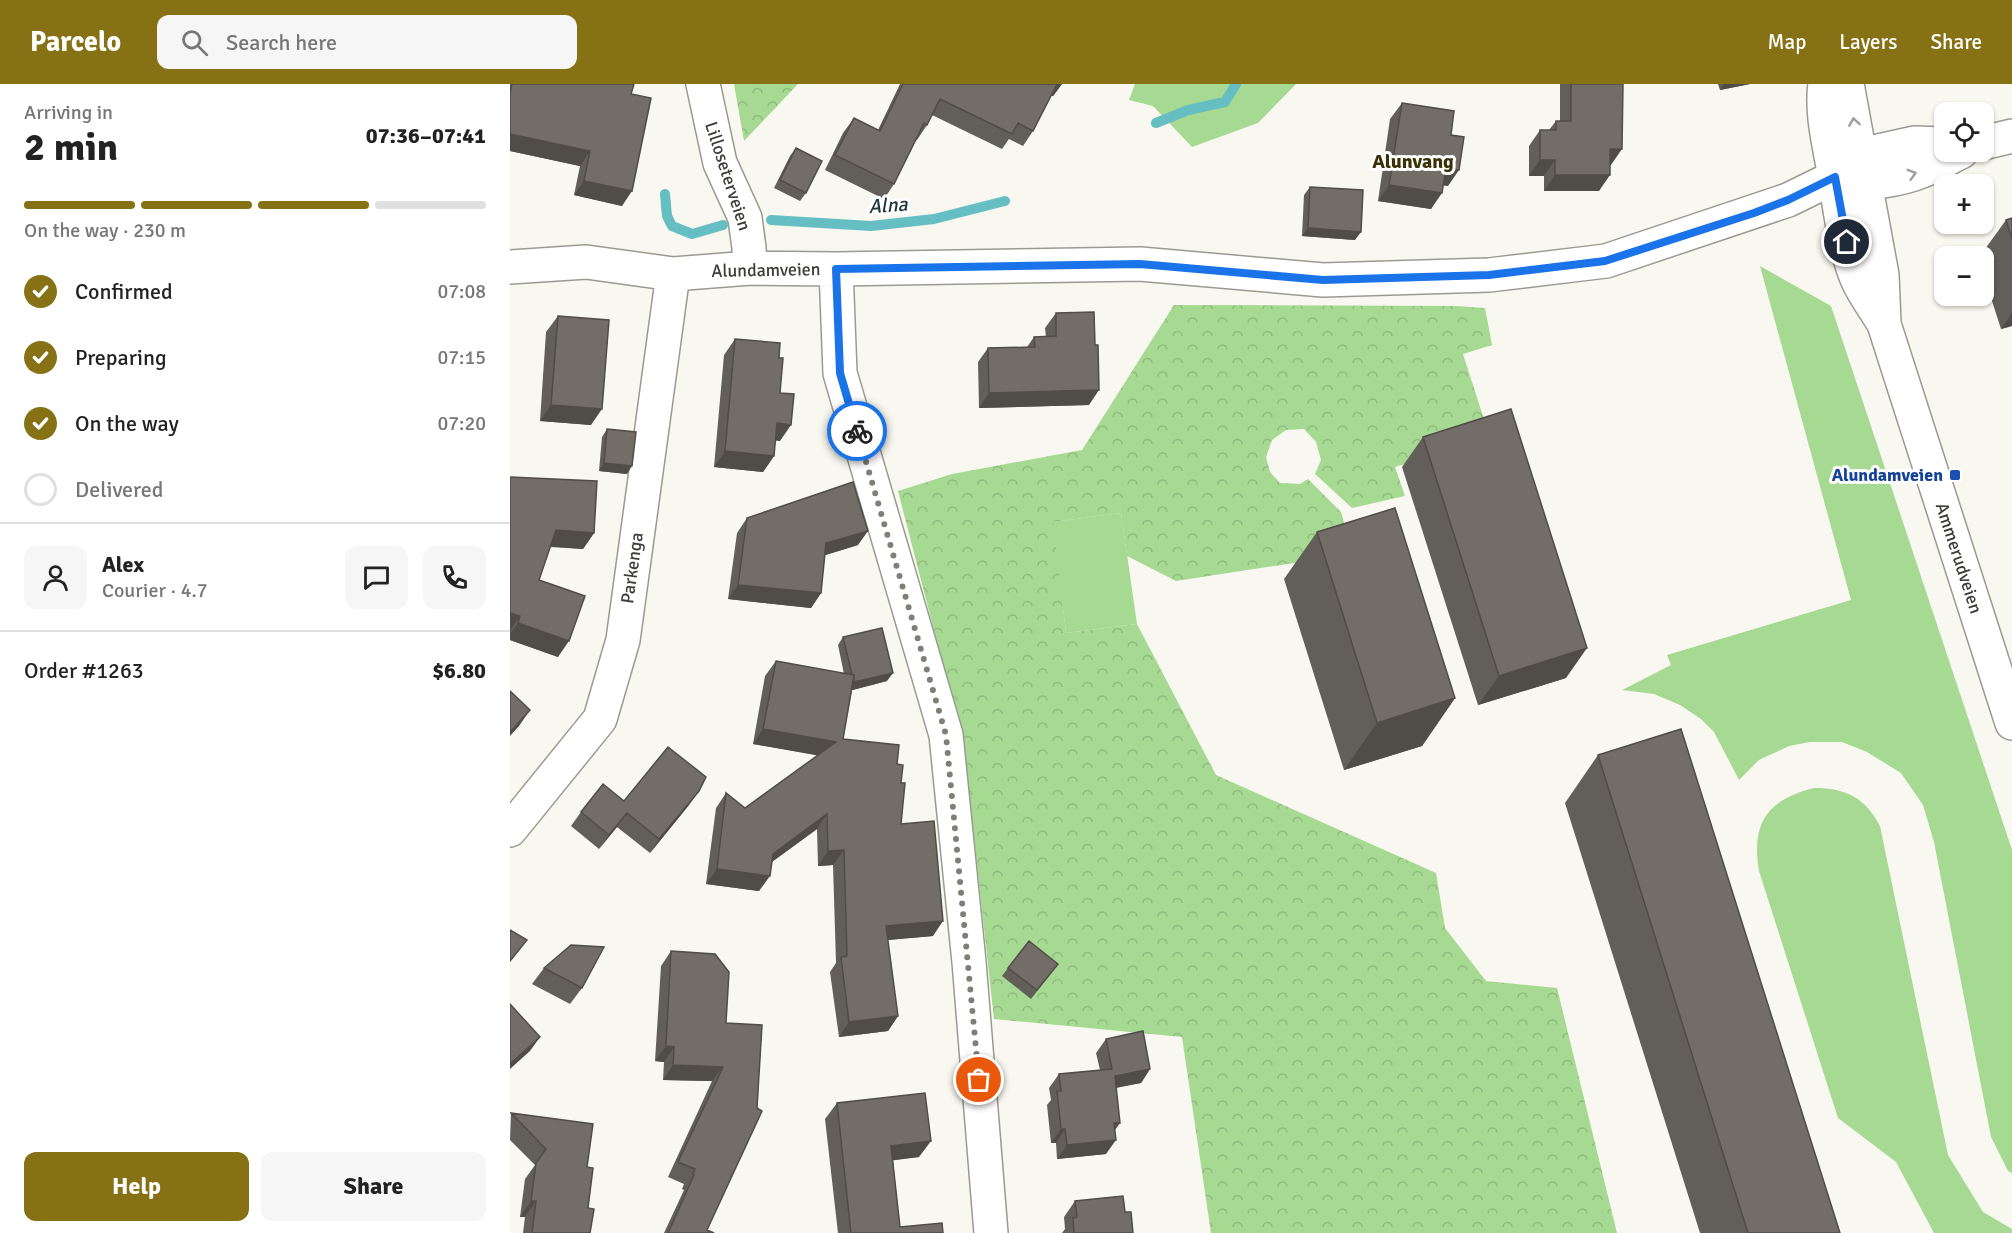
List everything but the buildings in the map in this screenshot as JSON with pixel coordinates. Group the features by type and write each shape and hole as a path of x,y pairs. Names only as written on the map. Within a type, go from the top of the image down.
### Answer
{"street":[{"name":"Lilloseterveien","path":"703,84 720,163 745,218 750,268"},
{"name":"Ammerudveien","path":"1826,84 1825,106 1853,172 1882,275 1884,324 2012,723"},
{"name":"Ammerudveien","path":"1847,84 1853,172"},
{"path":"1994,140 2012,136"},
{"name":"Alundamveien","path":"510,267 586,262 673,274 750,268 836,269 1140,264 1323,280 1489,275 1605,261 1754,213 1853,172 1914,143 1934,144"},
{"name":"Alundamveien","path":"1853,172 1922,171 1940,162"},
{"path":"836,269 840,373 946,735 969,962 991,1233"},
{"name":"Parkenga","path":"510,830 600,718 622,639 673,274"}],"green space":[{"path":"734,84 798,84 744,141"},
{"path":"1135,84 1296,84 1258,123 1192,147 1153,106 1129,100"},
{"path":"1760,266 1831,306 2012,850 2012,1173 2008,1171 1991,1137 1934,842 1923,805 1901,773 1867,752 1842,742 1810,742 1789,746 1759,760 1739,780 1714,732 1701,719 1680,705 1654,694 1622,690 1671,665 1667,655 1851,600"},
{"path":"1174,305 1485,308 1492,345 1463,354 1490,438 1395,467 1405,496 1352,508 1315,474 1321,460 1316,442 1304,429 1286,430 1272,440 1266,457 1270,472 1280,483 1300,484 1308,479 1341,512 1353,554 1176,581 1127,556 1121,513 1053,522 1066,633 1137,624 1216,775 1436,873 1445,928 1486,981 1557,988 1617,1233 1211,1233 1182,1037 994,1019 964,747 898,491 952,474 1082,450"},
{"path":"1121,513 1137,624 1066,633 1052,522"},
{"path":"1814,788 1836,790 1854,796 1868,808 1880,826 1948,1155 1983,1212 2012,1229 2012,1233 1934,1233 1896,1162 1838,1118 1759,871 1757,854 1760,827 1766,816 1784,799"}],"waterway":[{"name":"Alna","path":"1156,123 1188,110 1225,102 1236,84"},
{"name":"Alna","path":"665,194 667,216 672,226 692,234 723,225"},
{"name":"Alna","path":"771,220 871,226 934,219 1005,201"}],"way so far":[{"path":"857,431 946,735 979,1080"}],"place":[{"name":"Alundamveien","path":"1955,475"}],"district":[{"name":"Alunvang","path":"1413,161"}],"route":[{"path":"857,431 840,373 836,269 1140,264 1323,280 1489,275 1605,261 1754,213 1788,200 1835,177 1847,242"}]}
